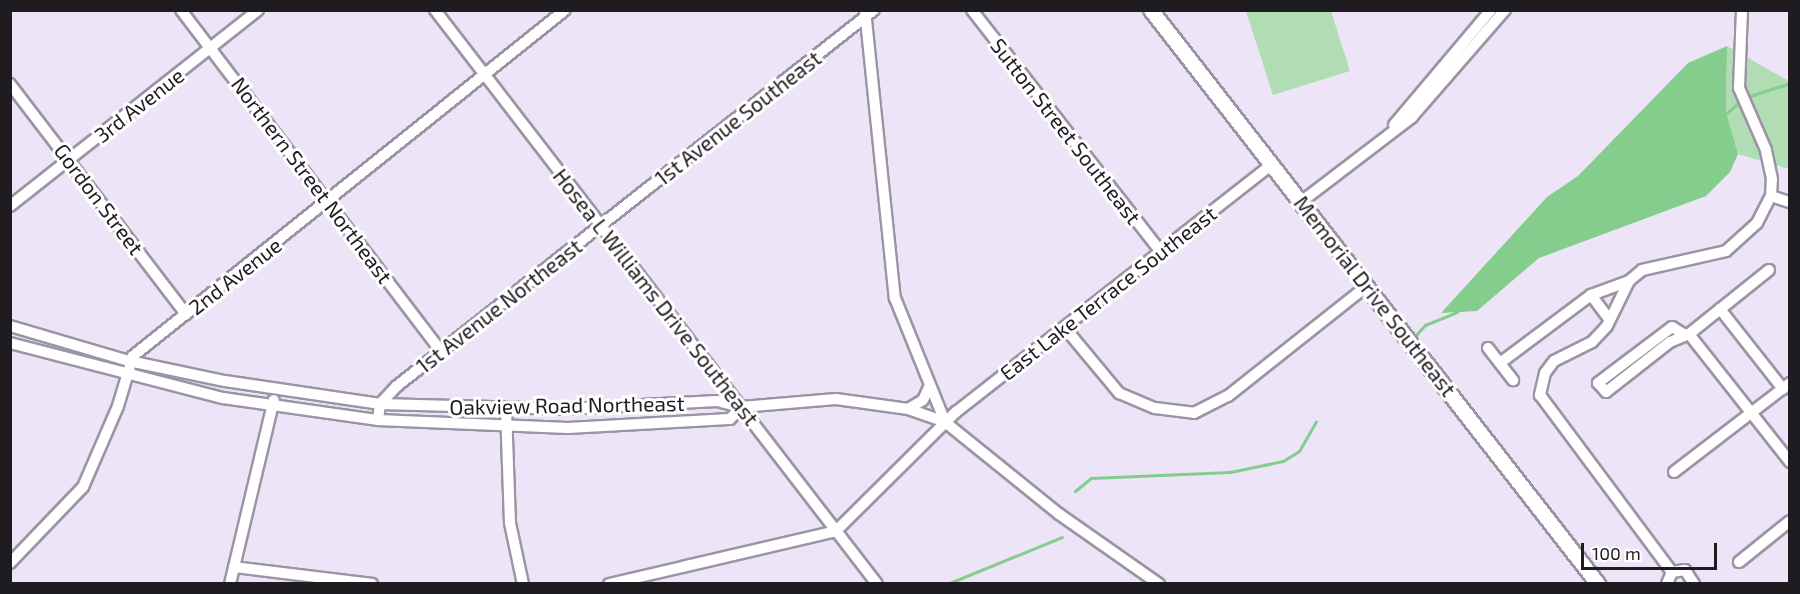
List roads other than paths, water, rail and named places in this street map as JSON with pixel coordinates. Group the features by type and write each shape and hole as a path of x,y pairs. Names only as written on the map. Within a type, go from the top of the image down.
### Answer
{"main road":[{"name":"Memorial Drive Southeast","path":"1151,10 1598,584"}],"street":[{"name":"Northern Street Northeast","path":"181,10 331,202 442,352"},
{"name":"3rd Avenue","path":"10,206 258,10"},
{"name":"Hosea L Williams Drive Southeast","path":"435,10 877,584"},
{"name":"2nd Avenue","path":"129,361 331,202 484,74 565,10"},
{"name":"Sutton Street Southeast","path":"972,10 1160,251"},
{"path":"1393,128 1491,10"},
{"path":"1301,202 1393,128 1412,117 1453,75 1506,10"},
{"path":"1500,363 1591,295 1629,281 1642,270 1713,255 1738,245 1771,196 1766,150 1739,88 1742,10"},
{"path":"869,12 895,298 945,422"},
{"name":"1st Avenue Southeast","path":"601,226 869,12"},
{"name":"Gordon Street","path":"10,84 186,314"},
{"name":"East Lake Terrace Southeast","path":"836,531 945,422 1272,164"},
{"path":"1771,196 1790,202"},
{"name":"1st Avenue Northeast","path":"380,404 397,386 601,226"},
{"path":"1598,383 1606,392 1687,334 1769,270"},
{"path":"1629,281 1610,320 1592,342 1554,361 1545,373 1540,394 1672,572"},
{"path":"1065,328 1119,393 1155,408 1194,413 1228,396 1367,286"},
{"path":"1591,295 1610,320"},
{"path":"1674,472 1786,386 1720,309"},
{"name":"Oakview Road Northeast","path":"10,326 129,361 276,390 380,404 506,409 717,401 741,407"},
{"path":"1687,334 1790,462"},
{"name":"Oakview Road Northeast","path":"10,343 125,376 273,407 378,420 506,426 728,419 741,407"},
{"path":"1488,348 1513,380"},
{"path":"10,563 38,539 83,487 118,406 129,361"},
{"path":"908,410 923,400 929,387"},
{"path":"230,584 276,390"},
{"path":"741,407 836,399 908,410 945,422 1059,514 1159,583"},
{"path":"378,420 380,404"},
{"path":"506,409 510,523 523,584"},
{"path":"1739,562 1790,521"},
{"path":"609,584 836,531"},
{"path":"234,567 372,584"},
{"path":"1672,572 1685,570 1694,584"},
{"path":"1667,584 1672,572"}],"waterway":[{"path":"1747,97 1790,83"},
{"path":"1723,116 1741,101"},
{"path":"1416,335 1425,325 1458,312"},
{"path":"1075,491 1091,478 1230,472 1283,461 1299,451 1316,422"},
{"path":"947,584 1062,537"}]}
